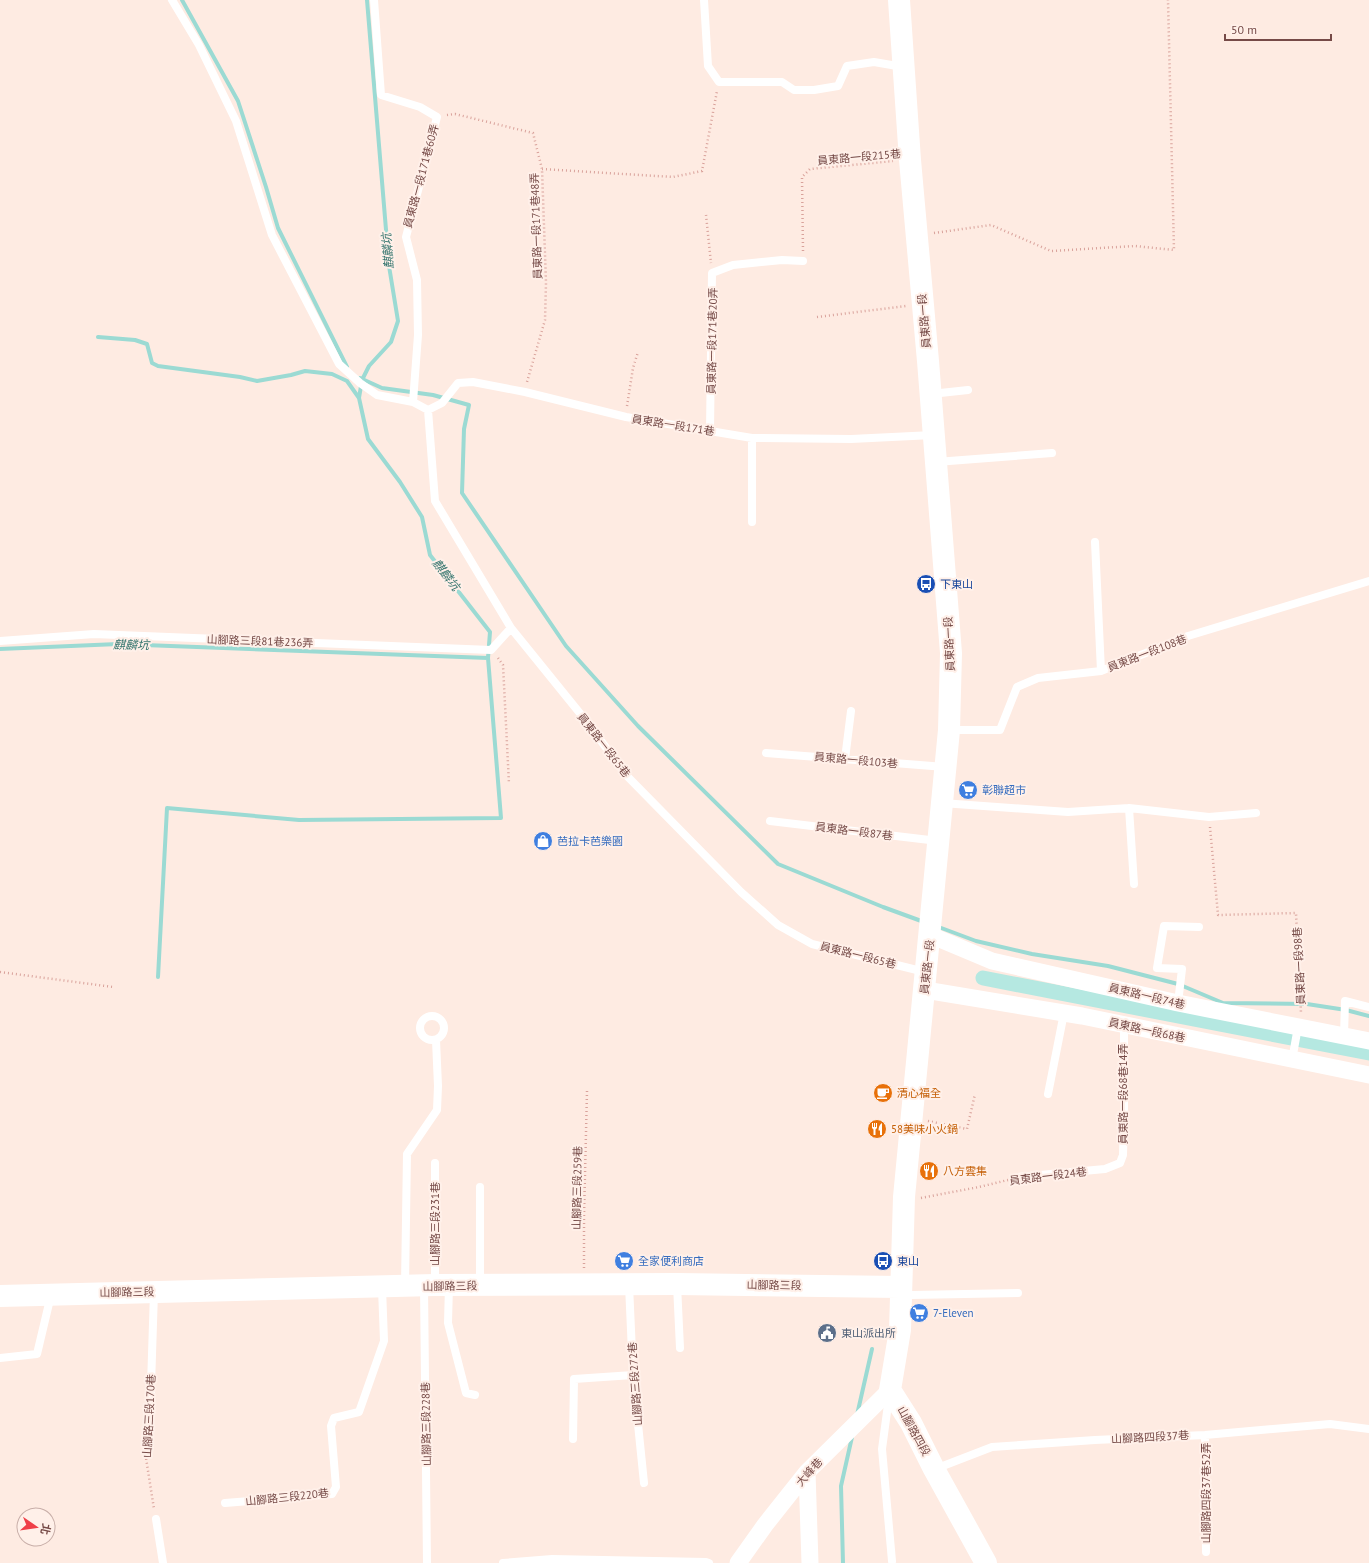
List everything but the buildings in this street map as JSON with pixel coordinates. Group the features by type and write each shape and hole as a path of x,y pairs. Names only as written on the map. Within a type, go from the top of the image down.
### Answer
{"main road":[{"name":"員東路一段","path":"898,0 951,653 949,730 904,1197 901,1287"},
{"name":"山腳路三段","path":"0,1296 480,1285 677,1284 901,1287"},
{"path":"890,1390 900,1330 901,1287"},
{"name":"山腳路四段","path":"890,1390 911,1423 934,1469 986,1563"}],"street":[{"name":"員東路一段74巷","path":"930,935 992,961 1178,1004 1369,1041"},
{"name":"員東路一段68巷","path":"925,981 1064,1013 1369,1075"},
{"name":"大峰巷","path":"738,1563 765,1524 807,1472 890,1390"},
{"path":"807,1472 810,1563"}],"lane":[{"path":"172,0 199,45 236,121 272,235 339,364 360,383 377,395 413,402 428,410"},
{"path":"374,0 381,95 420,107 437,116"},
{"path":"704,0 708,66 719,82 782,82 794,90 814,90 838,86 847,66 874,62 904,67"},
{"name":"員東路一段171巷60弄","path":"413,402 418,335 417,280 406,237 437,116"},
{"name":"員東路一段171巷20弄","path":"710,431 712,273 734,265 782,260 804,261"},
{"name":"員東路一段171巷","path":"428,410 442,403 458,383 473,382 525,392 626,417 752,438 851,439 933,435"},
{"path":"930,394 968,390"},
{"name":"員東路一段65巷","path":"428,410 435,501 511,628 587,722 627,776 742,892 778,925 812,944 925,981"},
{"path":"752,438 752,522"},
{"path":"935,462 1052,453"},
{"path":"1095,542 1101,671"},
{"name":"員東路一段108巷","path":"949,730 1000,730 1017,687 1038,678 1101,671 1188,636 1369,581"},
{"path":"491,650 511,628"},
{"name":"山腳路三段81巷236弄","path":"0,641 94,634 491,650"},
{"path":"845,759 851,711"},
{"name":"員東路一段103巷","path":"766,753 945,767"},
{"path":"942,803 1068,812 1129,808 1209,817 1256,813"},
{"path":"1129,808 1134,884"},
{"name":"員東路一段87巷","path":"770,821 938,841"},
{"path":"1178,1004 1182,969 1157,968 1164,926 1199,927"},
{"path":"1344,1036 1345,1001 1369,1007"},
{"path":"1048,1094 1064,1013"},
{"name":"員東路一段68巷14弄","path":"1120,1163 1123,1155 1124,1025"},
{"path":"1292,1060 1298,1027"},
{"path":"436,1040 438,1086 437,1110 407,1154 428,1286 448,1323 466,1393 475,1395"},
{"name":"山腳路三段231巷","path":"428,1286 435,1163"},
{"name":"員東路一段24巷","path":"1018,1177 1105,1169 1120,1163"},
{"path":"480,1188 480,1285"},
{"name":"山腳路三段272巷","path":"630,1284 633,1375 644,1483"},
{"path":"677,1284 680,1348"},
{"name":"山腳路三段228巷","path":"428,1286 428,1563"},
{"name":"山腳路三段220巷","path":"225,1503 332,1494 336,1487 331,1426 334,1418 359,1412 384,1341 382,1287"},
{"path":"901,1287 911,1295 1018,1293"},
{"name":"山腳路三段170巷","path":"150,1417 154,1292"},
{"path":"0,1358 37,1354 51,1294"},
{"path":"573,1440 574,1379 633,1375"},
{"path":"890,1390 882,1449 892,1562"},
{"name":"山腳路四段37巷","path":"934,1469 992,1447 1095,1440 1206,1435 1330,1424 1369,1429"},
{"name":"山腳路四段37巷52弄","path":"1206,1435 1206,1552"},
{"path":"156,1519 163,1563"},
{"path":"504,1563 552,1559 709,1563"}],"path":[{"path":"916,235 991,225 1052,251 1135,246 1174,250 1168,0"},
{"path":"542,169 673,177 702,171 719,82"},
{"name":"員東路一段171巷48弄","path":"437,116 455,114 533,133 542,169 546,284 545,320 525,392"},
{"name":"員東路一段215巷","path":"804,261 802,177 810,169 910,160"},
{"path":"706,215 712,273"},
{"path":"817,317 922,304"},
{"path":"626,417 633,368 638,352"},
{"path":"491,650 503,665 509,784"},
{"name":"員東路一段98巷","path":"1209,817 1218,915 1296,913 1301,1013 1298,1027"},
{"path":"0,972 113,987"},
{"name":"山腳路三段259巷","path":"584,1285 584,1216 588,1091"},
{"path":"912,1117 967,1129 975,1094"},
{"name":"員東路一段24巷","path":"904,1197 923,1199 1018,1177"},
{"name":"山腳路三段170巷","path":"150,1417 146,1458 156,1519"}],"waterway":[{"path":"182,0 238,101 278,228 347,367"},
{"name":"麒麟坑","path":"0,649 118,644 488,658 490,632 430,555 422,517 400,482 368,439 359,398 362,380 369,366 391,342 398,321 389,266 367,0"},
{"path":"98,337 135,340 147,344 152,363 158,366 240,377 257,381 305,371 332,374 347,381 359,398"},
{"path":"360,378 382,388 433,395 469,405 464,429 462,493 566,646 638,726 778,864 924,922"},
{"path":"158,977 167,808 299,820 501,818 488,658"},
{"path":"936,926 976,941 1032,954 1108,966 1178,984 1223,1003 1307,1004 1346,1010 1369,1016"},
{"path":"983,978 1369,1053"},
{"path":"857,1415 872,1349"},
{"path":"843,1563 841,1486 852,1437"}],"place":[{"name":"下東山","path":"926,584"},
{"name":"彰聯超市","path":"968,790"},
{"name":"芭拉卡芭樂園","path":"543,841"},
{"name":"清心福全","path":"883,1093"},
{"name":"58美味小火鍋","path":"877,1129"},
{"name":"八方雲集","path":"929,1171"},
{"name":"全家便利商店","path":"624,1261"},
{"name":"東山","path":"883,1261"},
{"name":"7-Eleven","path":"919,1313"},
{"name":"東山派出所","path":"827,1333"}]}
